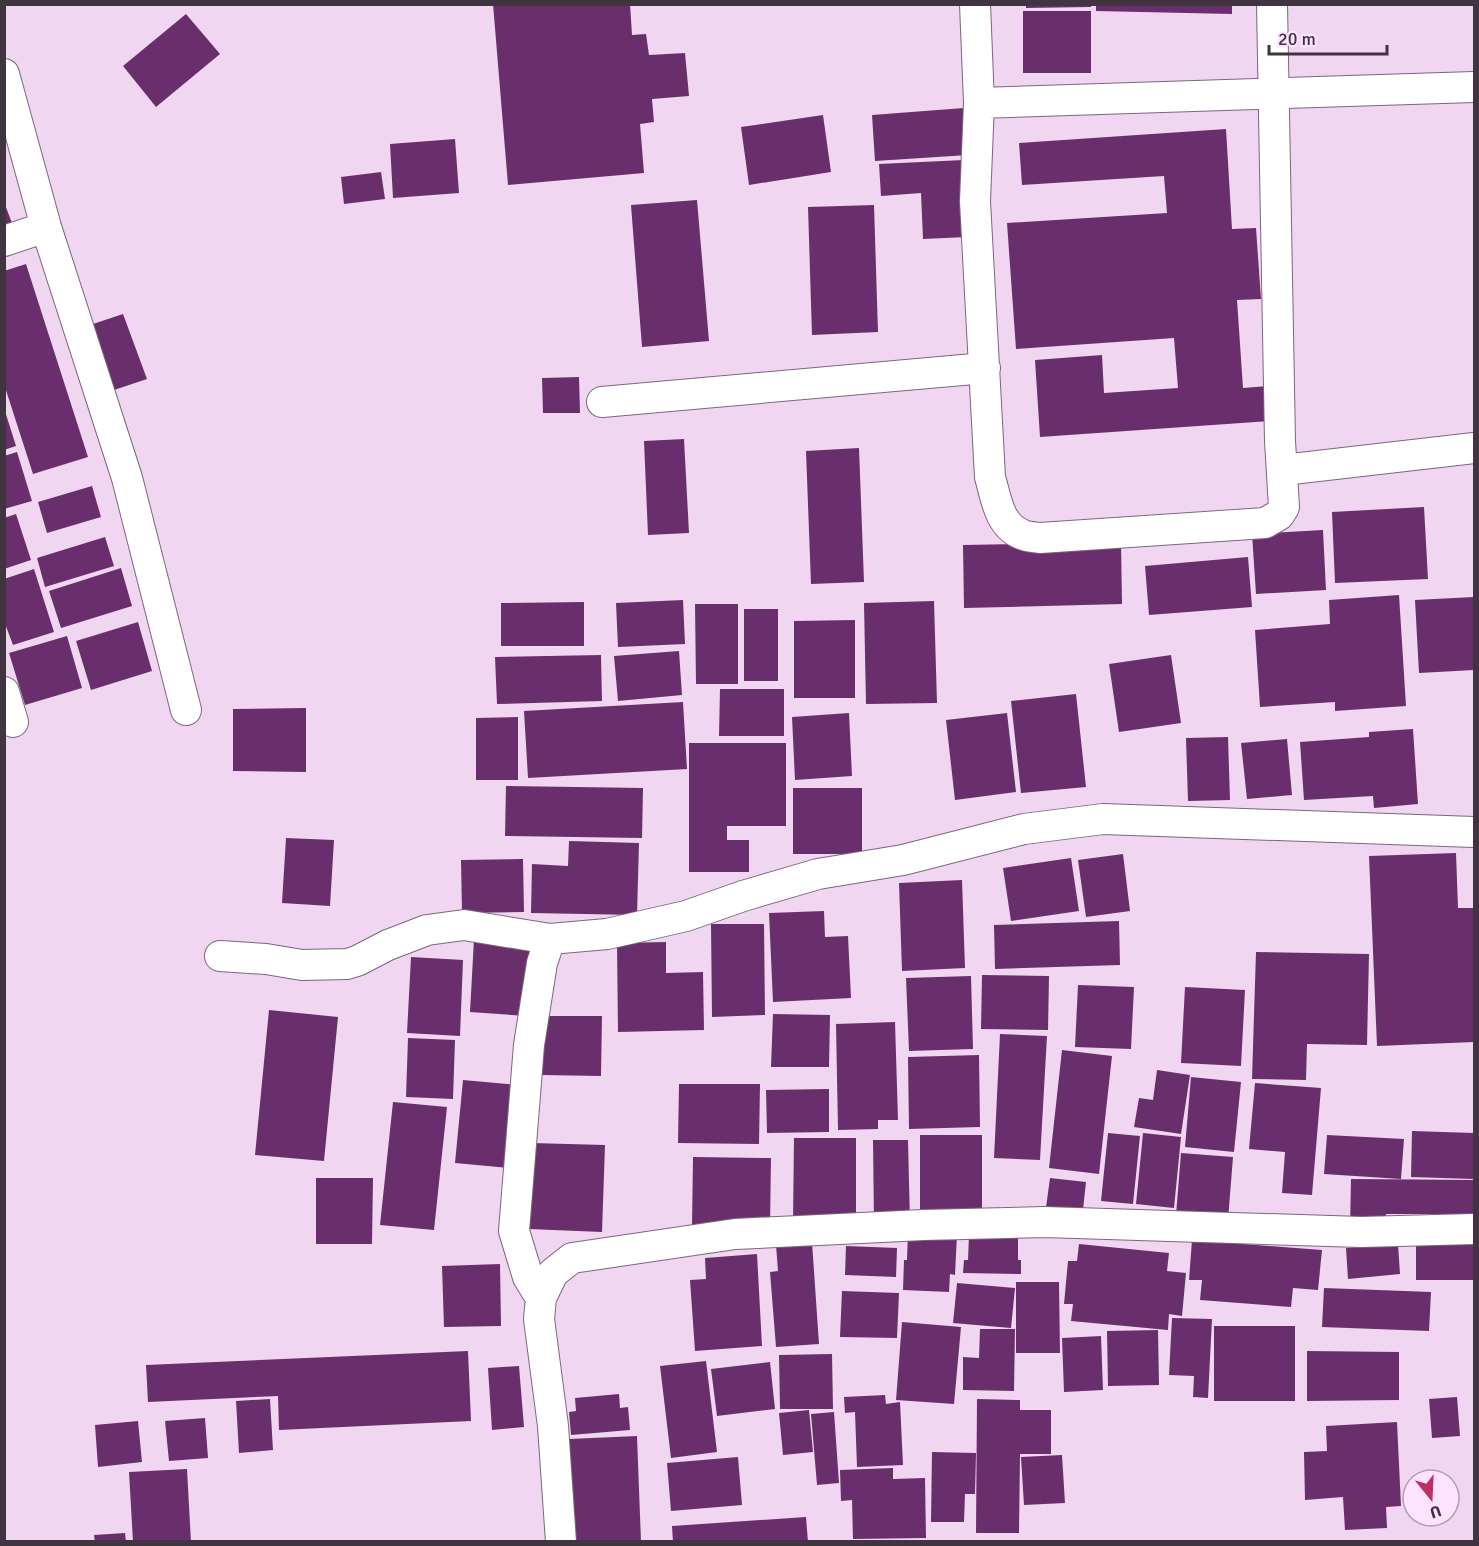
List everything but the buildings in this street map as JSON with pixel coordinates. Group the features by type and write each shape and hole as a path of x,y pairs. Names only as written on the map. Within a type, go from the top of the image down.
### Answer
{"street":[{"path":"975,4 979,103 975,201 990,477 998,507 1006,523 1021,534 1040,538 1265,523 1279,514 1284,507 1280,441 1272,4"},
{"path":"4,74 46,227 127,478 186,710"},
{"path":"979,103 1474,87"},
{"path":"4,241 46,227"},
{"path":"602,402 985,368"},
{"path":"1283,470 1474,448"},
{"path":"4,692 13,722"},
{"path":"220,956 302,964 347,964 427,930 464,925 550,939 607,934 686,916 742,896 818,874 903,860 1024,829 1103,819 1474,832"},
{"path":"541,1298 528,1277 514,1231 529,1045 542,963 550,939"},
{"path":"561,1542 553,1426 539,1319 541,1298 553,1273 572,1258 735,1234 923,1225 1044,1222 1361,1232 1474,1229"}]}
